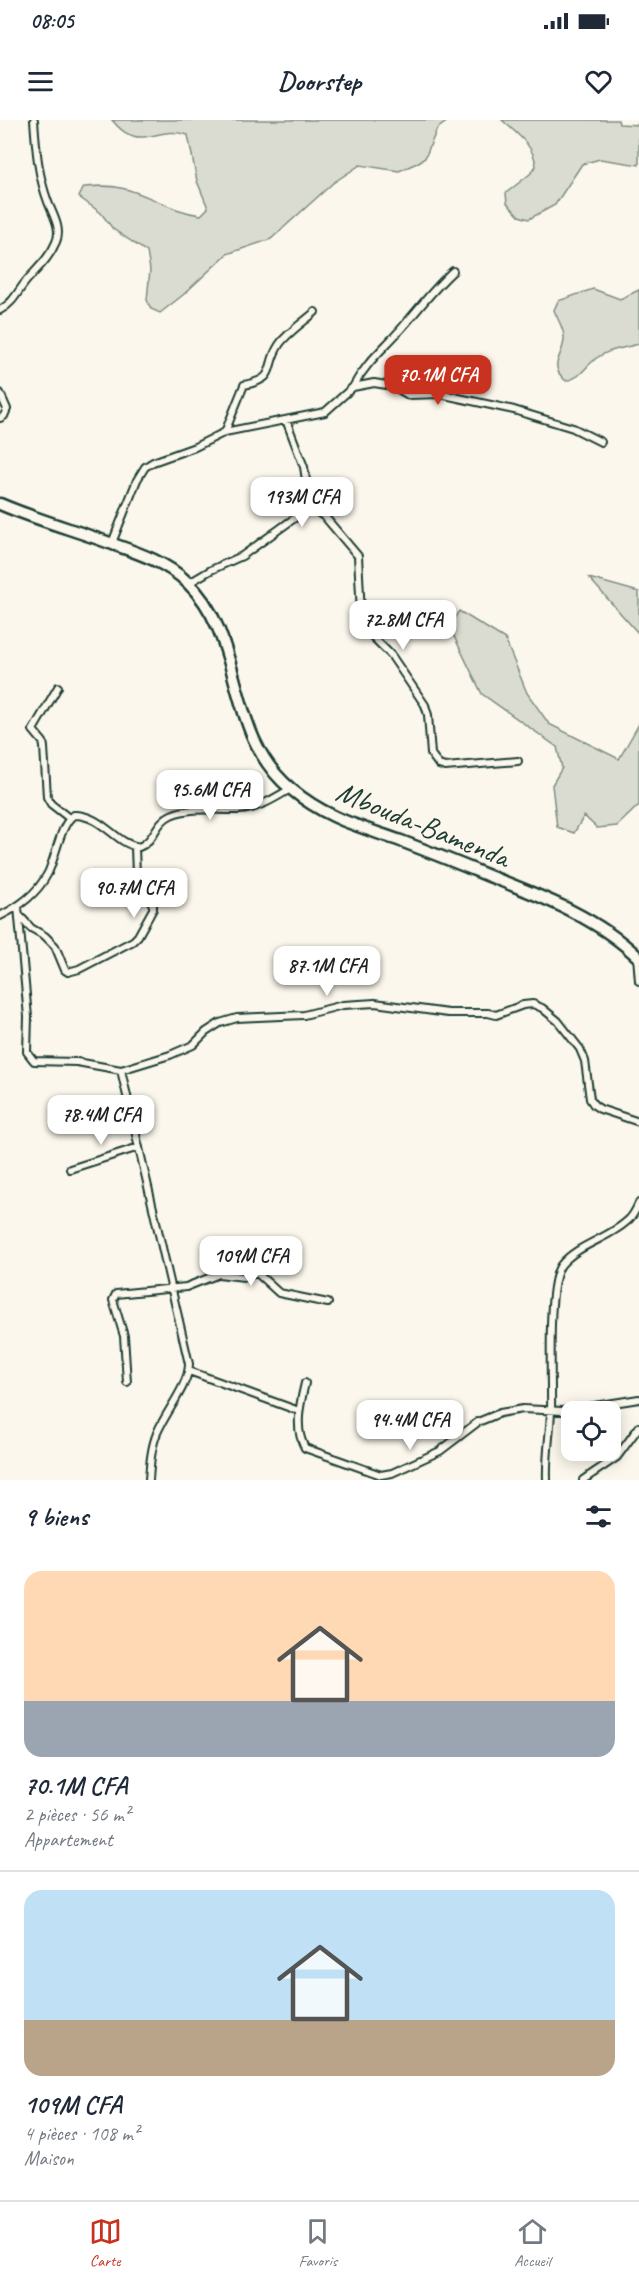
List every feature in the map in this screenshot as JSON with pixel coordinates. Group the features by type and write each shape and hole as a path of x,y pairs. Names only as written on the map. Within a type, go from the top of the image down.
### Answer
{"highway":[{"name":"Mbouda-Bamenda","path":"0,504 152,559 172,570 189,584 206,606 220,633 243,717 252,738 276,775 290,789 337,819 552,901 595,923 638,957"}],"street":[{"path":"0,310 8,305 27,280 41,268 57,241 57,224 36,163 34,120"},
{"path":"112,543 136,480 145,468 153,462 195,447 225,432 325,412 353,387 362,369 453,271"},
{"path":"225,432 244,385 260,382 269,373 279,345 315,312"},
{"path":"353,387 366,383 380,384 393,386 408,395 440,394 514,410 573,428 601,442"},
{"path":"0,393 7,409 4,416 0,418"},
{"path":"286,420 304,467 310,507 325,517 358,556 361,614 366,630 391,655 425,705 431,754 434,761 445,767 518,761"},
{"path":"189,584 211,570 242,556 310,507"},
{"path":"58,687 33,730 41,739 44,747 47,797 51,804 69,818"},
{"path":"0,916 28,899 47,875 69,818 74,815 94,819 135,847 151,840 160,823 171,815 210,809 247,809 263,804 290,789"},
{"path":"19,915 31,928 45,936 55,946 68,972 79,969 133,941 153,909 136,875 135,847"},
{"path":"18,907 28,1017 27,1052 31,1059 39,1062 77,1062 121,1070 170,1055 193,1045 206,1032 220,1023 237,1018 303,1015 343,1005 375,1003 448,1013 496,1015 523,1005 533,1004 558,1021 580,1049 585,1061 590,1099 594,1105 639,1122"},
{"path":"638,957 639,981"},
{"path":"121,1070 189,1371 157,1432 152,1448 149,1480"},
{"path":"70,1169 139,1147"},
{"path":"547,1480 546,1450 551,1410 549,1379 553,1292 557,1273 561,1266 578,1252 627,1222 639,1203"},
{"path":"127,1382 124,1336 113,1296 122,1292 194,1285 219,1274 244,1277 257,1273 279,1293 328,1303"},
{"path":"189,1371 299,1411"},
{"path":"305,1383 299,1411 301,1439 305,1448 371,1473 386,1475 440,1450 478,1422 489,1417 523,1409 562,1411 639,1400"},
{"path":"583,1480 617,1457 639,1427"}],"shaded area":[{"path":"112,120 449,120 437,129 425,158 399,171 360,165 333,183 271,239 227,254 160,313 151,309 147,300 150,270 147,252 113,229 101,213 79,197 84,187 112,186 141,194 190,213 201,215 208,208 197,181 188,135 167,133 131,136"},
{"path":"502,120 618,120 619,124 639,125 639,165 600,159 582,164 555,205 529,219 519,216 507,203 506,193 530,174 536,166 535,159 519,135"},
{"path":"593,289 620,299 639,290 639,344 603,354 579,375 566,381 557,370 564,337 554,310 558,301"},
{"path":"589,578 639,592 639,634"},
{"path":"459,611 505,639 527,693 549,724 619,759 639,724 639,805 617,826 597,828 584,816 574,833 557,827 552,785 562,768 557,747 482,694 449,626"}]}
